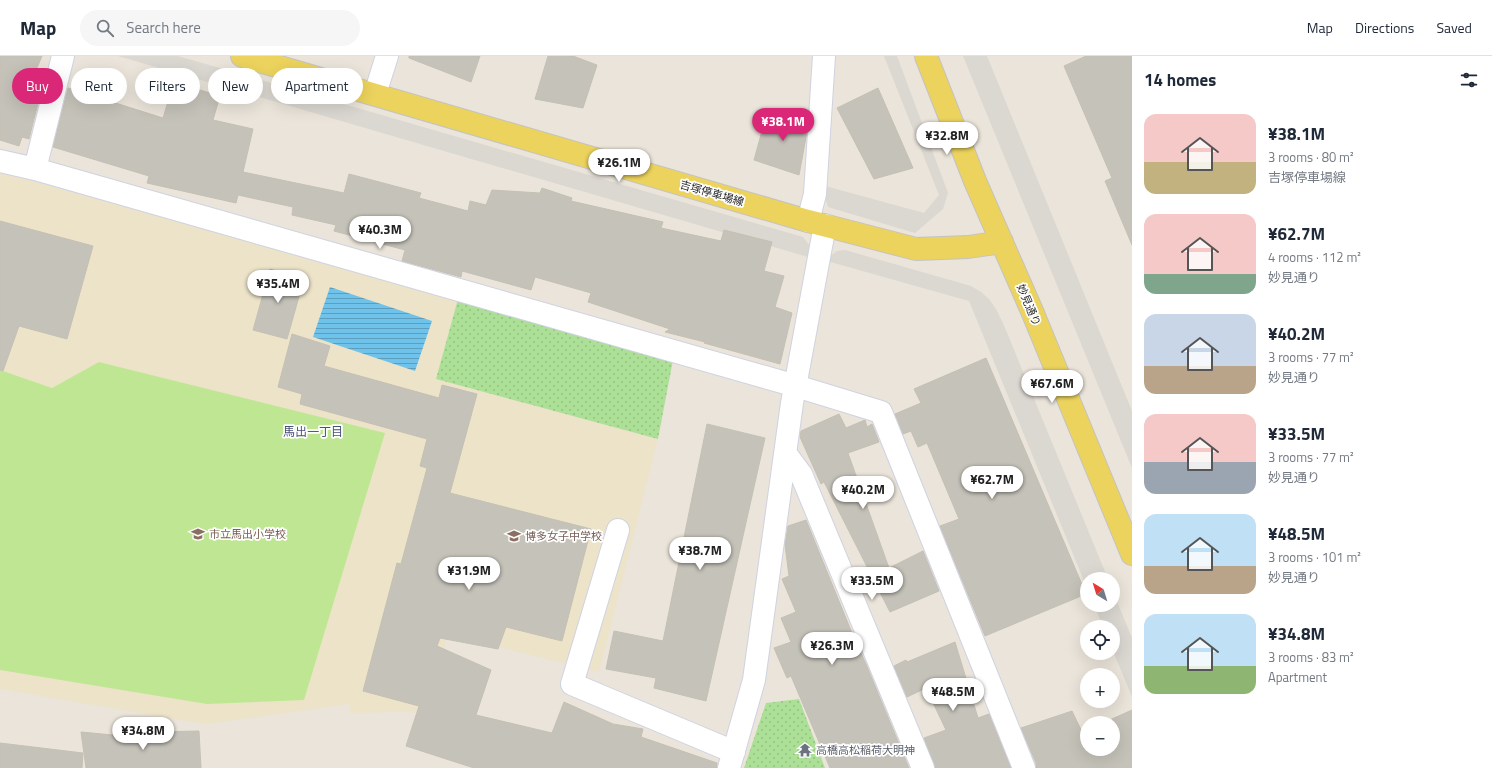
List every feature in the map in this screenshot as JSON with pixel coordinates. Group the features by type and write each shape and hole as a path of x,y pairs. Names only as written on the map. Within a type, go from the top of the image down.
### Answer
{"main road":[{"name":"吉塚停車場線","path":"242,56 817,223 916,249 968,247 1002,242"},
{"name":"妙見通り","path":"926,56 975,181 1032,311 1132,554"}],"street":[{"path":"35,169 63,56"},
{"path":"375,94 387,56"},
{"path":"618,530 572,684 731,760 754,680 792,403 796,386 817,223 815,194 824,56"},
{"path":"0,161 35,169 796,386 881,412 1024,768"},
{"path":"786,454 801,474 923,768"}],"shaded area":[{"path":"118,56 178,56 219,68 208,68 208,82 200,80 200,68 159,68"},
{"path":"884,56 897,56 948,193 943,209 915,233 828,207 825,197 825,186 924,213 939,195"},
{"path":"963,56 987,56 1132,411 1132,468"},
{"path":"263,81 271,83 271,101 263,98"},
{"path":"283,104 344,104 803,237 809,245 808,257"},
{"name":"市立馬出小学校","path":"0,172 458,299 437,379 658,439 599,672 447,634 432,711 350,713 350,704 206,724 0,689"},
{"path":"845,250 971,286 989,299 1003,323 1105,572 1080,572 969,301 827,261 830,256 837,251"},
{"path":"1120,609 1132,638 1132,697 1117,660 1120,660 1120,620 1100,620 1097,612 1120,612"}],"green space":[{"path":"458,299 673,360 658,439 436,379"},
{"path":"99,362 385,433 304,700 207,704 0,670 0,370 52,388"},
{"path":"799,699 825,768 744,768 766,703"}],"water":[{"path":"330,287 432,321 415,371 313,337"}],"building":[{"path":"0,56 42,56 37,68 12,68 12,104 38,104 29,139 22,137 19,146 0,140"},
{"path":"409,56 480,56 471,82 409,58"},
{"path":"548,56 573,56 597,65 583,108 535,99"},
{"path":"1086,56 1132,56 1132,245 1105,181 1112,178 1064,66"},
{"path":"68,88 71,89 71,104 119,104 163,118 167,104 200,104 200,90 208,92 208,104 218,104 213,120 253,129 243,172 344,193 349,174 421,193 419,198 468,211 470,201 486,205 492,190 540,193 542,188 572,198 571,201 663,222 661,228 721,241 724,230 772,242 764,271 784,276 775,307 792,313 780,364 665,332 670,329 588,302 591,293 535,277 531,290 462,271 461,277 402,261 405,250 334,231 336,225 292,215 293,207 238,195 236,203 147,183 149,176 53,147"},
{"path":"878,88 913,168 874,179 837,108"},
{"path":"768,109 807,119 807,132 799,175 754,160"},
{"path":"0,221 93,246 67,339 19,326 3,371 0,370"},
{"path":"270,269 304,279 287,339 253,330"},
{"path":"292,334 330,346 324,366 439,398 442,385 477,394 450,493 591,529 562,641 506,627 498,649 440,638 437,646 491,670 476,715 552,733 564,702 613,724 643,729 641,737 717,763 717,768 474,768 406,746 419,706 363,691 397,563 401,564 427,468 420,466 427,439 300,404 302,394 278,387"},
{"path":"986,358 1080,580 1080,596 985,636 940,526 959,519 927,443 918,447 911,431 903,434 895,414 921,403 914,389"},
{"path":"839,414 846,428 865,420 867,427 872,424 879,442 848,453 889,568 923,551 939,591 890,612 824,482 821,484 800,437 801,431"},
{"path":"707,424 765,438 706,701 654,688 656,678 606,669 614,631 663,641"},
{"path":"806,520 909,768 830,768 791,676 787,678 774,648 791,642 781,618 796,612 782,579 789,576 785,545 788,526"},
{"path":"955,642 978,718 989,714 1011,768 935,768 924,738 946,730 926,688 907,697 894,666"},
{"path":"1132,710 1132,768 1036,768 1036,763 1021,728 1072,711 1080,728 1080,756 1120,756 1120,716 1119,716"},
{"path":"199,731 201,768 86,768 81,732 154,739 153,732"},
{"path":"0,743 83,753 82,768 0,768"}],"place":[{"name":"市立馬出小学校","path":"198,534"},
{"name":"博多女子中学校","path":"514,536"},
{"name":"高橋高松稲荷大明神","path":"805,750"}],"district":[{"name":"馬出一丁目","path":"313,431"}]}
